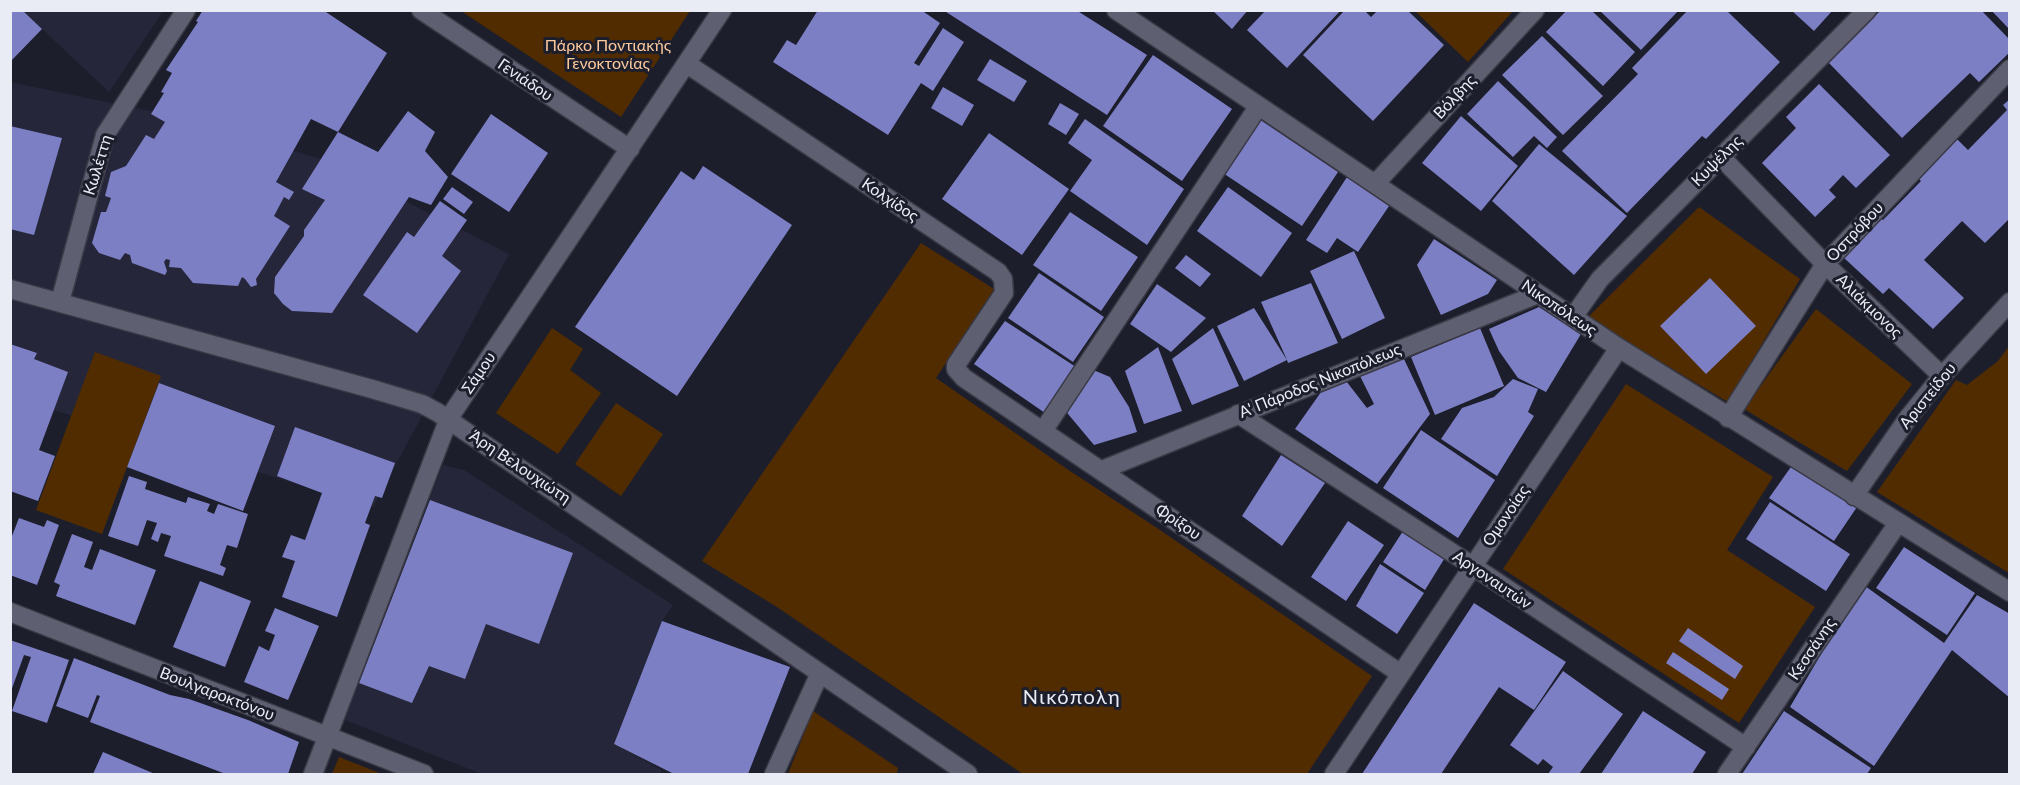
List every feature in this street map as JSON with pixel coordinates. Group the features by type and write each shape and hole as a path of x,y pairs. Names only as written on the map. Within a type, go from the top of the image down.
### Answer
{"street":[{"name":"Κωλέττη","path":"60,302 105,135 186,10"},
{"name":"Γενιάδου","path":"421,10 630,149"},
{"name":"Σάμου","path":"313,774 448,418 722,10"},
{"name":"Νικοπόλεως","path":"1116,10 1619,348 2010,592"},
{"name":"Βόλβης","path":"1375,184 1535,10"},
{"name":"Κυψέλης","path":"1573,317 1600,279 1867,10"},
{"name":"Κολχίδος","path":"687,64 998,272 1003,279 1004,293 956,364 956,369"},
{"name":"Οστρόβου","path":"1728,418 1825,264 2010,69"},
{"path":"1043,431 1258,107"},
{"name":"Αλιάκμονος","path":"1721,157 1825,264 1942,376"},
{"name":"Άρη Βελουχιώτη","path":"10,289 422,404 448,418 968,774"},
{"name":"Α' Πάροδος Νικοπόλεως","path":"1102,470 1538,294"},
{"name":"Αριστείδου","path":"1854,496 1908,418 1942,376 2010,302"},
{"name":"Ομονοίας","path":"1334,774 1619,348"},
{"name":"Φρίξου","path":"956,369 963,378 1401,674"},
{"name":"Αργοναυτών","path":"1238,414 1746,747"},
{"name":"Κεσσάνης","path":"1727,774 1898,523"},
{"name":"Βουλγαροκτόνου","path":"10,612 424,774"},
{"path":"774,774 820,673"}],"shaded area":[{"path":"23,11 163,11 109,92"},
{"path":"10,82 160,113 325,160 509,254 373,507 11,397"},
{"path":"443,465 464,470 673,605 662,621 614,744 662,770 660,774 482,774 345,720"}],"green space":[{"name":"Πάρκο Ποντιακής Γενοκτονίας","path":"461,11 690,11 621,117"},
{"path":"1415,11 1513,11 1468,62"},
{"path":"1699,207 1800,279 1728,402 1587,318"},
{"path":"921,243 994,289 936,378 1372,676 1307,774 1023,774 777,607 702,561"},
{"path":"1816,309 1912,384 1847,471 1744,409"},
{"path":"552,328 583,349 570,370 601,393 558,454 496,413"},
{"path":"2009,346 2009,573 1877,492 1956,380 1967,385 1998,361"},
{"path":"95,352 161,376 102,534 36,510"},
{"path":"1626,384 1773,477 1727,550 1815,607 1739,723 1503,569"},
{"path":"616,403 663,434 621,496 575,464"},
{"path":"813,711 898,768 897,774 788,774"},
{"path":"339,757 382,774 332,774"}],"building":[{"path":"10,10 22,10 42,29 10,62"},
{"path":"203,10 323,10 387,53 338,132 311,119 276,182 294,192 289,200 284,197 274,216 290,226 256,279 257,285 251,287 242,277 238,286 193,283 181,268 169,267 170,260 166,259 164,262 167,271 165,275 132,263 130,255 125,253 120,260 99,253 92,243 101,212 106,212 111,198 105,196 111,172 126,166 146,135 154,139 165,122 151,114 164,93 161,92 172,73 166,70 198,22 196,21"},
{"path":"818,10 921,10 940,23 914,63 919,66 943,28 964,42 933,91 921,83 888,135 773,62 787,40 796,45"},
{"path":"943,10 1076,10 1147,55 1107,115"},
{"path":"1212,10 1248,10 1232,29"},
{"path":"1266,10 1341,10 1287,68 1247,30"},
{"path":"1345,10 1364,10 1371,17 1378,10 1407,10 1444,45 1373,121 1303,55"},
{"path":"1567,10 1591,10 1635,52 1603,86 1546,32"},
{"path":"1599,10 1679,10 1641,50"},
{"path":"1688,10 1726,10 1780,62 1706,139 1702,136 1627,213 1562,151 1638,74 1632,68"},
{"path":"1791,10 1833,10 1814,31"},
{"path":"1881,10 1981,10 2010,40 2010,52 1979,82 1970,73 1902,138 1828,62"},
{"path":"1991,10 2010,10 2010,30"},
{"path":"1542,36 1603,96 1563,135 1502,75"},
{"path":"1153,55 1232,109 1182,181 1103,126"},
{"path":"990,59 1027,81 1014,102 977,80"},
{"path":"1498,81 1557,137 1547,148 1534,136 1513,157 1467,114"},
{"path":"1819,84 1890,155 1856,188 1843,175 1829,190 1836,197 1815,217 1762,163 1796,128 1786,117"},
{"path":"943,87 974,105 962,126 931,108"},
{"path":"2010,99 2010,218 1985,243 1962,221 1924,260 1964,298 1933,329 1889,288 1883,294 1843,257 1880,218 1883,220 1921,181 1916,176 1954,136 1968,150 2007,110 2003,105"},
{"path":"1060,103 1079,114 1066,135 1048,124"},
{"path":"408,111 435,132 425,151 448,177 431,205 409,197 332,313 292,311 274,293 275,277 304,236 304,230 325,200 302,189 338,132 378,152"},
{"path":"491,114 548,153 509,212 451,174"},
{"path":"1461,116 1518,166 1481,211 1422,163"},
{"path":"1085,119 1184,189 1147,245 1070,191 1092,160 1068,143"},
{"path":"1259,119 1338,172 1302,226 1223,173"},
{"path":"10,126 62,138 34,235 10,229"},
{"path":"989,133 1069,189 1022,255 942,199"},
{"path":"1539,144 1627,216 1574,275 1492,201"},
{"path":"703,166 792,225 677,396 575,327 681,171 694,180"},
{"path":"1347,177 1389,206 1358,252 1337,238 1327,253 1306,240"},
{"path":"452,187 473,202 464,214 443,199"},
{"path":"1228,187 1292,233 1261,277 1197,231"},
{"path":"440,201 467,220 442,256 461,271 417,333 363,295 407,232 414,237"},
{"path":"1070,212 1138,257 1101,311 1033,265"},
{"path":"1434,239 1497,280 1488,294 1441,315 1417,265"},
{"path":"1354,251 1385,318 1342,339 1310,271"},
{"path":"1186,255 1211,274 1200,287 1175,268"},
{"path":"1039,273 1104,317 1073,362 1008,318"},
{"path":"1710,278 1756,326 1706,374 1660,326"},
{"path":"1311,283 1338,343 1288,363 1261,302"},
{"path":"1157,284 1206,318 1171,352 1130,324"},
{"path":"1539,307 1581,334 1546,392 1518,378 1499,351 1489,329"},
{"path":"1254,308 1287,360 1244,381 1217,326"},
{"path":"1005,321 1076,367 1045,413 974,364"},
{"path":"1213,328 1239,386 1192,405 1172,359"},
{"path":"1480,328 1504,386 1435,415 1411,357"},
{"path":"10,344 37,353 34,359 68,372 39,450 55,456 38,501 10,491"},
{"path":"1158,347 1182,411 1144,424 1125,371"},
{"path":"1403,357 1430,414 1377,484 1295,429 1326,385 1343,377 1367,408 1374,404 1359,374"},
{"path":"1091,369 1110,377 1129,407 1137,432 1094,445 1063,408"},
{"path":"1513,379 1538,389 1528,412 1534,416 1497,476 1441,439 1462,408 1494,397"},
{"path":"159,383 275,426 243,511 127,467"},
{"path":"295,427 395,463 382,498 375,496 365,523 370,525 337,617 282,597 295,561 282,557 291,535 305,540 322,493 277,476"},
{"path":"1421,430 1495,480 1458,538 1383,488"},
{"path":"1281,455 1325,483 1282,546 1242,516"},
{"path":"1793,464 1857,507 1834,541 1769,498"},
{"path":"129,476 147,482 145,489 186,503 188,497 210,504 207,511 214,514 218,504 248,514 237,548 227,545 220,565 226,568 223,576 164,556 171,536 161,533 158,542 151,539 157,523 147,520 138,546 108,536"},
{"path":"430,500 573,553 539,644 486,624 465,679 429,666 412,703 359,683"},
{"path":"1770,502 1850,554 1826,591 1746,539"},
{"path":"19,518 44,527 47,520 59,525 37,585 10,575 10,541"},
{"path":"1348,521 1384,545 1346,601 1311,577"},
{"path":"1405,528 1446,556 1425,590 1383,562"},
{"path":"72,534 93,542 84,567 92,570 100,549 156,570 135,625 56,596 60,585 54,582"},
{"path":"1904,547 1975,593 1947,635 1876,588"},
{"path":"1380,564 1424,593 1397,634 1356,606"},
{"path":"200,581 251,601 225,667 173,647"},
{"path":"1865,586 1944,643 1977,595 2010,614 2010,698 1952,650 1874,766 1790,707 1837,627"},
{"path":"1474,603 1566,662 1534,710 1499,687 1441,774 1362,774"},
{"path":"275,608 319,626 288,700 244,682 259,646 269,651 275,635 265,631"},
{"path":"662,621 790,667 748,774 674,774 614,744"},
{"path":"1688,628 1743,666 1735,679 1679,641"},
{"path":"10,640 69,660 47,723 12,711 31,657 24,655 10,694"},
{"path":"1673,652 1729,689 1722,700 1666,663"},
{"path":"74,658 170,695 189,699 248,720 299,742 288,774 222,774 90,722 100,696 97,695 88,718 56,706"},
{"path":"1563,671 1623,714 1579,774 1548,774 1553,767 1543,759 1538,765 1510,745"},
{"path":"1643,711 1706,752 1692,774 1601,774"},
{"path":"1784,711 1871,768 1867,774 1742,774"},
{"path":"103,752 155,774 93,774"}],"district":[{"name":"Νικόπολη","path":"1072,698"}]}
